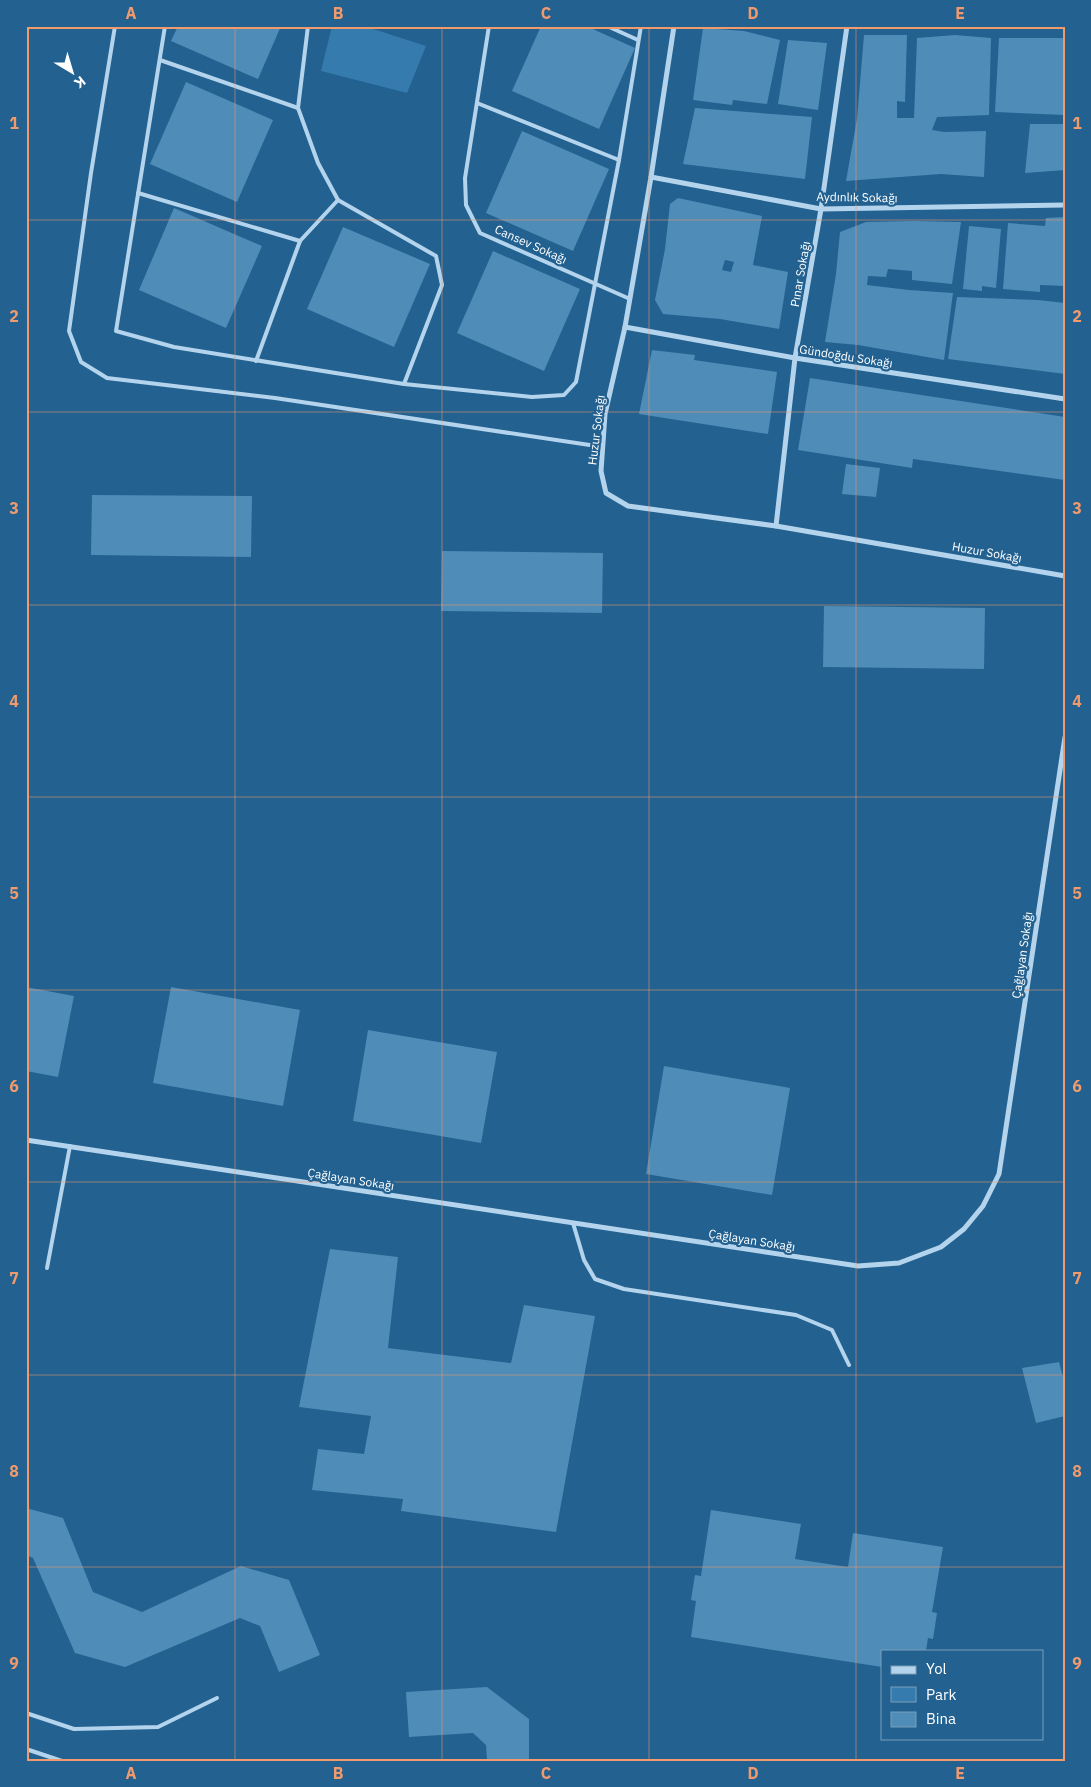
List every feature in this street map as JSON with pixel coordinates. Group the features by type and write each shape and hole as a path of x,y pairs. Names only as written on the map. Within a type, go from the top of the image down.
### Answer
{"street":[{"name":"Huzur Sokağı","path":"674,26 630,299 605,414 601,471 606,493 628,506 776,526 1065,576"},
{"name":"Pınar Sokağı","path":"776,526 795,358 822,208 847,26"},
{"name":"Aydınlık Sokağı","path":"651,177 822,208 1065,205"},
{"name":"Gündoğdu Sokağı","path":"625,327 795,358 1065,399"},
{"name":"Çağlayan Sokağı","path":"26,1140 858,1266 900,1263 942,1247 964,1228 983,1206 999,1174 1062,773 1065,737"}],"lane":[{"path":"115,26 91,173 69,331 81,362 107,378 275,398 603,447"},
{"path":"165,26 116,331 174,347 256,361 404,384 532,398 564,395 576,382 619,160 641,26"},
{"path":"308,26 298,108 318,163 338,200 436,256 442,285 404,384"},
{"name":"Cansev Sokağı","path":"489,26 465,178 466,205 480,233 630,299"},
{"path":"608,26 638,40"},
{"path":"160,60 298,108"},
{"path":"477,103 619,160"},
{"path":"138,193 300,241"},
{"path":"256,361 300,241 338,200"},
{"path":"47,1268 70,1146"},
{"path":"573,1223 584,1260 595,1278 624,1289 796,1315 832,1330 849,1365"},
{"path":"26,1713 74,1729 158,1727 217,1698"},
{"path":"26,1749 62,1761"}],"green space":[{"path":"332,26 364,26 426,46 407,93 321,71"}],"building":[{"path":"178,26 281,26 258,79 171,41"},
{"path":"541,26 586,26 635,48 599,129 512,91"},
{"path":"703,28 744,31 780,40 767,104 733,100 732,105 693,100"},
{"path":"864,35 907,35 905,102 897,101 897,118 914,118 917,38 955,35 991,38 989,115 937,117 932,130 944,132 986,131 984,177 941,174 846,181 857,119"},
{"path":"999,38 1065,38 1065,115 995,112"},
{"path":"788,40 827,43 818,110 778,104"},
{"path":"186,82 273,120 237,202 150,164"},
{"path":"695,108 812,117 805,179 683,164"},
{"path":"1030,124 1065,124 1065,170 1025,173"},
{"path":"522,131 609,169 573,251 486,213"},
{"path":"678,198 762,216 753,265 788,272 779,329 720,319 663,314 655,300 665,249 670,204","holes":["725,260 734,262 731,272 722,270"]},
{"path":"174,208 262,246 226,328 139,290"},
{"path":"1065,217 1065,286 1040,285 1040,292 1003,289 1008,223 1045,226 1046,218"},
{"path":"866,222 961,222 952,284 912,280 912,271 888,269 886,277 868,276 867,285 953,293 944,360 858,345 825,342 836,274 840,232"},
{"path":"969,226 1001,229 996,288 982,286 982,291 963,289"},
{"path":"343,227 430,264 394,347 307,309"},
{"path":"493,251 580,289 544,371 457,333"},
{"path":"957,297 1065,303 1065,374 948,359"},
{"path":"652,350 695,355 694,360 777,372 768,434 639,414"},
{"path":"810,378 1065,417 1065,480 913,459 912,468 798,450"},
{"path":"846,464 880,468 876,497 842,494"},
{"path":"92,495 252,496 251,557 91,555"},
{"path":"442,551 603,553 602,613 441,611"},
{"path":"824,606 985,608 984,669 823,667"},
{"path":"26,987 74,996 58,1077 26,1071"},
{"path":"171,987 300,1010 283,1106 153,1083"},
{"path":"368,1030 497,1052 481,1143 353,1121"},
{"path":"664,1066 790,1088 772,1195 646,1174"},
{"path":"330,1249 398,1257 388,1348 511,1363 524,1305 595,1316 556,1532 401,1511 403,1499 312,1490 318,1449 364,1454 371,1416 299,1407"},
{"path":"1059,1362 1065,1385 1065,1416 1036,1423 1022,1368"},
{"path":"26,1508 63,1518 93,1592 142,1612 241,1566 289,1580 320,1655 279,1672 260,1626 240,1618 125,1667 75,1653 33,1558 26,1555"},
{"path":"711,1510 801,1524 795,1559 848,1567 853,1533 943,1547 932,1612 937,1613 933,1639 928,1638 926,1650 881,1650 881,1667 691,1637 696,1601 691,1600 695,1575 701,1576"},
{"path":"487,1687 529,1719 529,1761 487,1761 486,1745 473,1733 409,1737 406,1692"}]}
